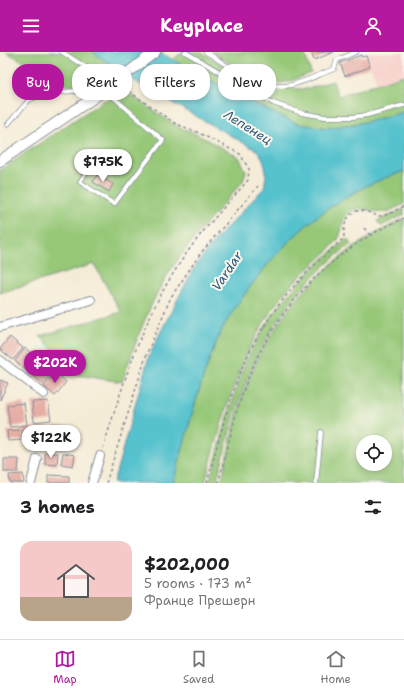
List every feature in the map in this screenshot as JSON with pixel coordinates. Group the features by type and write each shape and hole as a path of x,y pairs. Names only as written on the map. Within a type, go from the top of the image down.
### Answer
{"street":[{"path":"132,70 155,52"},
{"path":"0,161 90,100"},
{"path":"0,327 91,300"},
{"path":"0,360 44,394"},
{"path":"92,483 100,456"},
{"path":"31,483 37,459"}],"lane":[{"path":"62,52 79,64"},
{"path":"185,52 273,103 302,114 325,117 353,117 368,115 404,105"},
{"path":"206,52 250,78 262,83 278,86 297,83 334,69 337,60 356,52"},
{"path":"8,124 29,100 42,94 72,91"},
{"path":"88,169 80,182 114,204 163,140 124,100"},
{"path":"316,483 321,432"}],"path":[{"path":"100,456 135,351 161,295 180,262 248,180 249,175 247,164 240,154 195,131 176,124 132,98"},
{"path":"106,483 147,354 171,298 200,254 258,186"},
{"path":"206,483 238,377 267,320 288,292 303,276 344,238 344,224 349,215 356,212 365,211 382,216 404,206"},
{"path":"218,483 243,392 258,358 276,325 295,298 320,272 352,246 370,234 404,218"},
{"path":"364,228 370,234"}],"shaded area":[{"path":"365,52 404,52 404,75 377,83"}],"green space":[{"path":"6,52 138,52 120,64 72,64 72,87 64,83 64,64 28,64"},
{"path":"183,52 201,52 221,64 218,64 218,85 210,80 210,64 179,64 172,60"},
{"path":"213,52 304,52 311,73 294,80 276,83 276,64 230,64"},
{"path":"404,75 404,112 366,122 328,128 298,124 246,100 276,100 276,88 306,89 333,81 338,96"},
{"path":"132,96 178,127 194,133 239,157 246,171 243,181 199,232 169,272 144,322 122,382 77,375 40,336 121,312 94,264 0,293 0,170 103,101 132,100"},
{"path":"404,171 404,204 384,212 376,212 360,208 348,214 343,222 339,238 336,242 292,284 270,314 256,336 235,383 219,431 205,483 173,483 204,373 218,338 232,312 246,293 282,248 299,231 318,216 358,191 380,180"},
{"path":"404,209 404,215 381,226 377,221"},
{"path":"404,219 404,483 221,483 240,403 256,364 270,337 287,312 306,289 351,249"},
{"path":"348,239 351,244 316,274 300,292 285,310 260,349 250,370 238,403 216,483 209,483 238,383 256,342 268,322 297,285 330,253"}],"water":[{"path":"92,52 159,52 181,64 140,64 140,84 132,79 132,64 110,64"},
{"path":"210,80 218,84 218,100 246,100 298,124 328,128 366,122 404,112 404,171 380,180 337,203 299,231 266,267 228,318 221,331 204,373 173,483 113,483 149,356 161,331 194,268 216,239 264,188 266,175 265,166 258,151 167,100 210,100"}],"building":[{"path":"311,52 334,52 314,60"},
{"path":"361,55 361,57 366,56 370,67 345,76 340,63"},
{"path":"97,175 113,184 109,192 93,182"},
{"path":"10,337 23,348 13,360 0,349"},
{"path":"25,348 37,358 27,371 15,361"},
{"path":"41,360 54,370 43,384 30,373"},
{"path":"55,372 66,382 55,396 44,386"},
{"path":"0,380 8,383 0,400"},
{"path":"48,401 51,420 34,422 32,402"},
{"path":"24,403 27,425 10,427 7,405"},
{"path":"55,426 66,427 65,438 54,437"},
{"path":"50,427 51,438 39,439 38,428"},
{"path":"36,428 37,438 24,439 23,429"},
{"path":"22,430 23,440 8,441 7,431"},
{"path":"45,453 58,453 57,465 45,464"},
{"path":"63,453 75,455 73,466 61,464"},
{"path":"4,459 19,459 18,472 4,472"},
{"path":"23,474 24,483 10,483 9,475"},
{"path":"48,475 69,476 69,483 48,483"}],"water label":[{"name":"Лепенец","path":"248,127"},
{"name":"Vardar","path":"227,271"}]}
